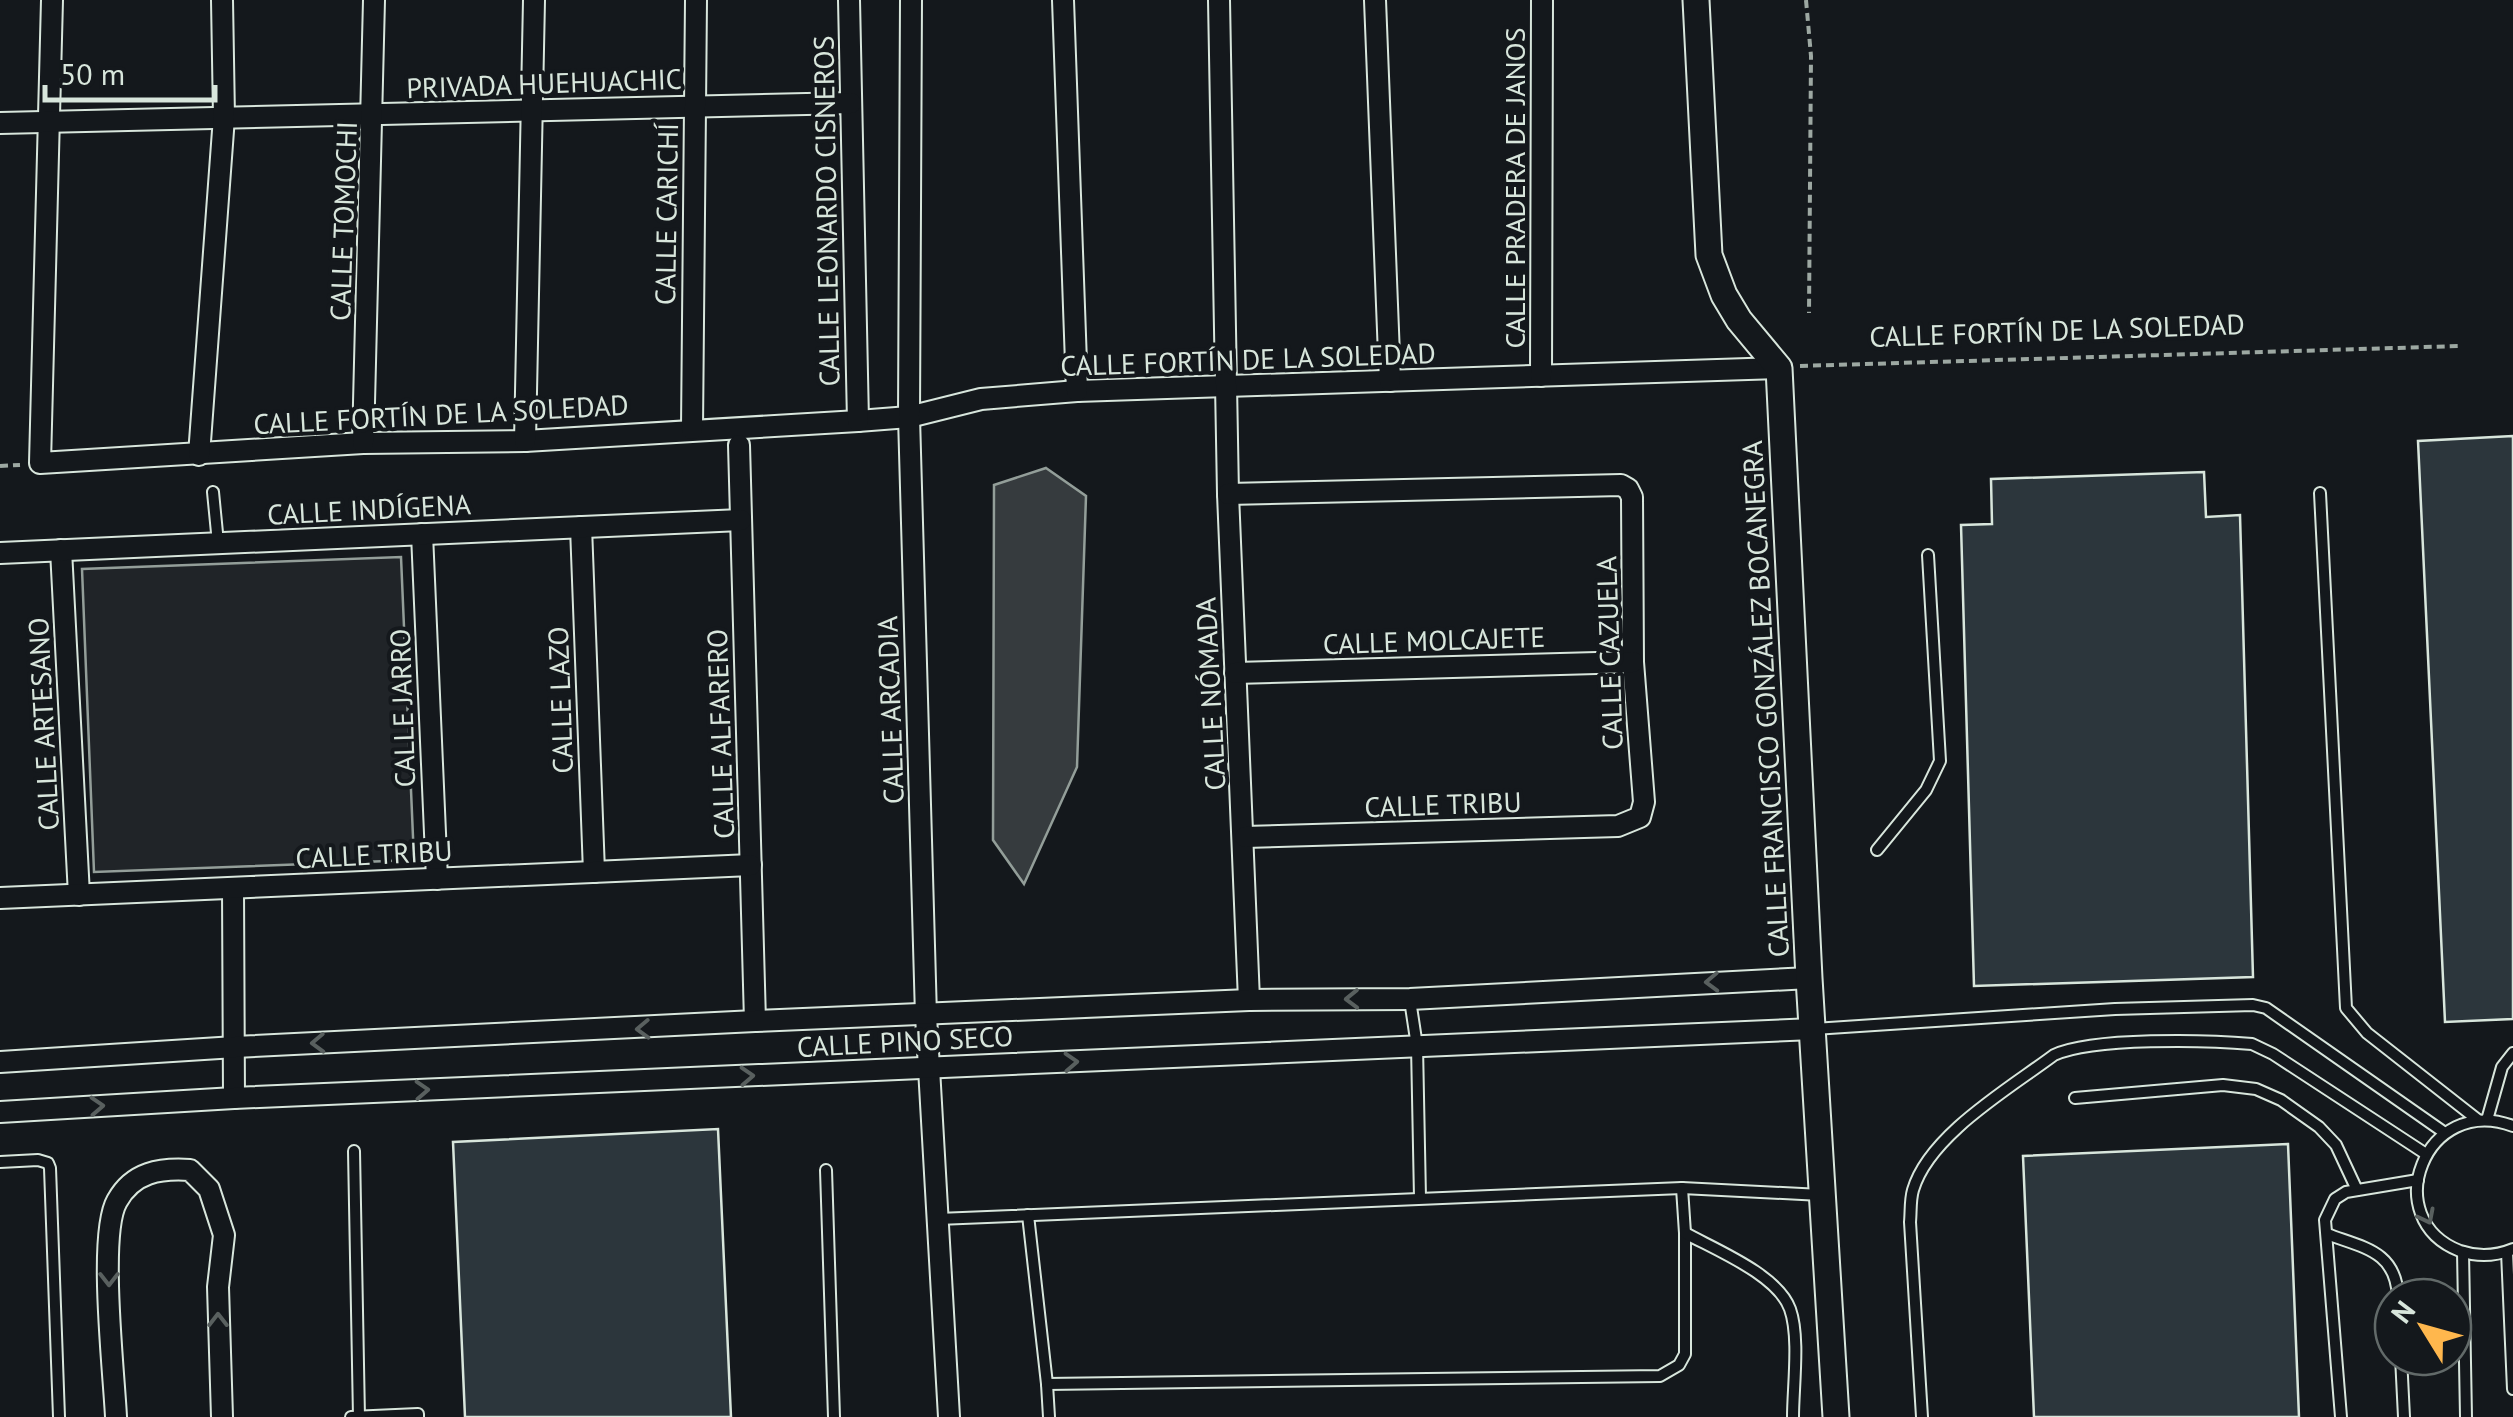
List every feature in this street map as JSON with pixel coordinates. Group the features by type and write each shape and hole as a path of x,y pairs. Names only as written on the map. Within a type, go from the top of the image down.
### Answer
{"street":[{"path":"46,124 52,0"},
{"path":"200,454 224,117 222,0"},
{"name":"CALLE TOMOCHI","path":"363,443 374,0"},
{"path":"526,441 534,0"},
{"name":"CALLE CARICHÍ","path":"692,429 696,0"},
{"name":"CALLE LEONARDO CISNEROS","path":"849,0 858,421"},
{"name":"CALLE ARCADIA","path":"911,0 909,417 926,1016 949,1417"},
{"path":"1063,0 1077,391"},
{"name":"CALLE NÓMADA","path":"1220,0 1228,494 1249,1000"},
{"path":"1375,0 1390,381"},
{"name":"CALLE PRADERA DE JANOS","path":"1541,376 1542,0"},
{"path":"1696,0 1709,255 1724,296 1779,368"},
{"name":"PRIVADA HUEHUACHIC","path":"0,124 850,103"},
{"name":"CALLE FORTÍN DE LA SOLEDAD","path":"46,124 40,464 363,443 526,441 858,421 909,417 981,399 1077,391 1779,368"},
{"name":"CALLE FRANCISCO GONZÁLEZ BOCANEGRA","path":"1779,368 1809,978 1836,1417"},
{"name":"CALLE ALFARERO","path":"739,445 754,1022"},
{"name":"CALLE CAZUELA","path":"1228,494 1626,487 1632,498 1633,662 1644,802 1640,816"},
{"name":"CALLE INDÍGENA","path":"0,553 741,520"},
{"name":"CALLE LAZO","path":"581,527 594,872"},
{"name":"CALLE JARRO","path":"422,534 437,879"},
{"name":"CALLE ARTESANO","path":"61,550 79,894"},
{"name":"CALLE MOLCAJETE","path":"1235,673 1633,662"},
{"name":"CALLE TRIBU","path":"1245,837 1618,826 1640,816"},
{"name":"CALLE TRIBU","path":"0,898 751,864"},
{"path":"232,888 234,1098"},
{"name":"CALLE PINO SECO","path":"0,1062 235,1046 1809,978"},
{"name":"CALLE PINO SECO","path":"0,1112 234,1098 1812,1028"},
{"path":"116,1417 109,1238 116,1202 141,1174 167,1168 190,1170 210,1189 224,1234 218,1287 222,1417"}],"lane":[{"path":"212,492 218,543"},
{"path":"2320,493 2346,1008 2366,1033 2482,1120 2513,1126"},
{"path":"1877,850 1926,790 1940,761 1928,555"},
{"path":"1410,998 1417,1046 1420,1198"},
{"path":"1812,1028 2116,1009 2253,1005 2266,1008 2446,1133"},
{"path":"1922,1417 1910,1222 1913,1190 1928,1160 1956,1130 2054,1054 2071,1047 2105,1043 2252,1044 2426,1154"},
{"path":"2513,1053 2502,1067 2482,1120 2446,1133 2426,1154 2418,1180 2418,1198 2428,1225 2450,1246 2478,1255 2510,1250 2513,1389"},
{"path":"2074,1098 2223,1085 2256,1089 2281,1100 2318,1127 2336,1146 2357,1190"},
{"path":"354,1152 359,1416"},
{"path":"0,1162 38,1160 48,1163 50,1168 60,1417"},
{"path":"826,1170 834,1417"},
{"path":"2341,1417 2325,1220 2335,1199 2357,1190 2418,1180"},
{"path":"1047,1384 1660,1376 1680,1365 1685,1354 1682,1188"},
{"path":"938,1219 1682,1188 1825,1196"},
{"path":"1028,1215 1049,1417"},
{"path":"1685,1233 1736,1261 1782,1293 1793,1324 1794,1417"},
{"path":"2326,1234 2376,1252 2395,1277"},
{"path":"2463,1252 2466,1417"},
{"path":"2402,1377 2404,1417"},
{"path":"351,1417 418,1417"}],"path":[{"path":"1806,0 1811,56 1809,313"},
{"name":"CALLE FORTÍN DE LA SOLEDAD","path":"1779,368 2460,346"}],"shaded area":[{"path":"1046,468 1086,496 1077,767 1024,884 993,840 994,485"},
{"path":"401,557 414,860 94,872 82,569"}],"building":[{"path":"2513,436 2513,1019 2445,1022 2418,441"},
{"path":"2204,472 2206,517 2240,515 2253,977 1974,986 1961,525 1992,524 1991,479"},
{"path":"718,1129 731,1417 465,1417 453,1142"},
{"path":"2288,1144 2299,1417 2034,1417 2023,1156"}]}
